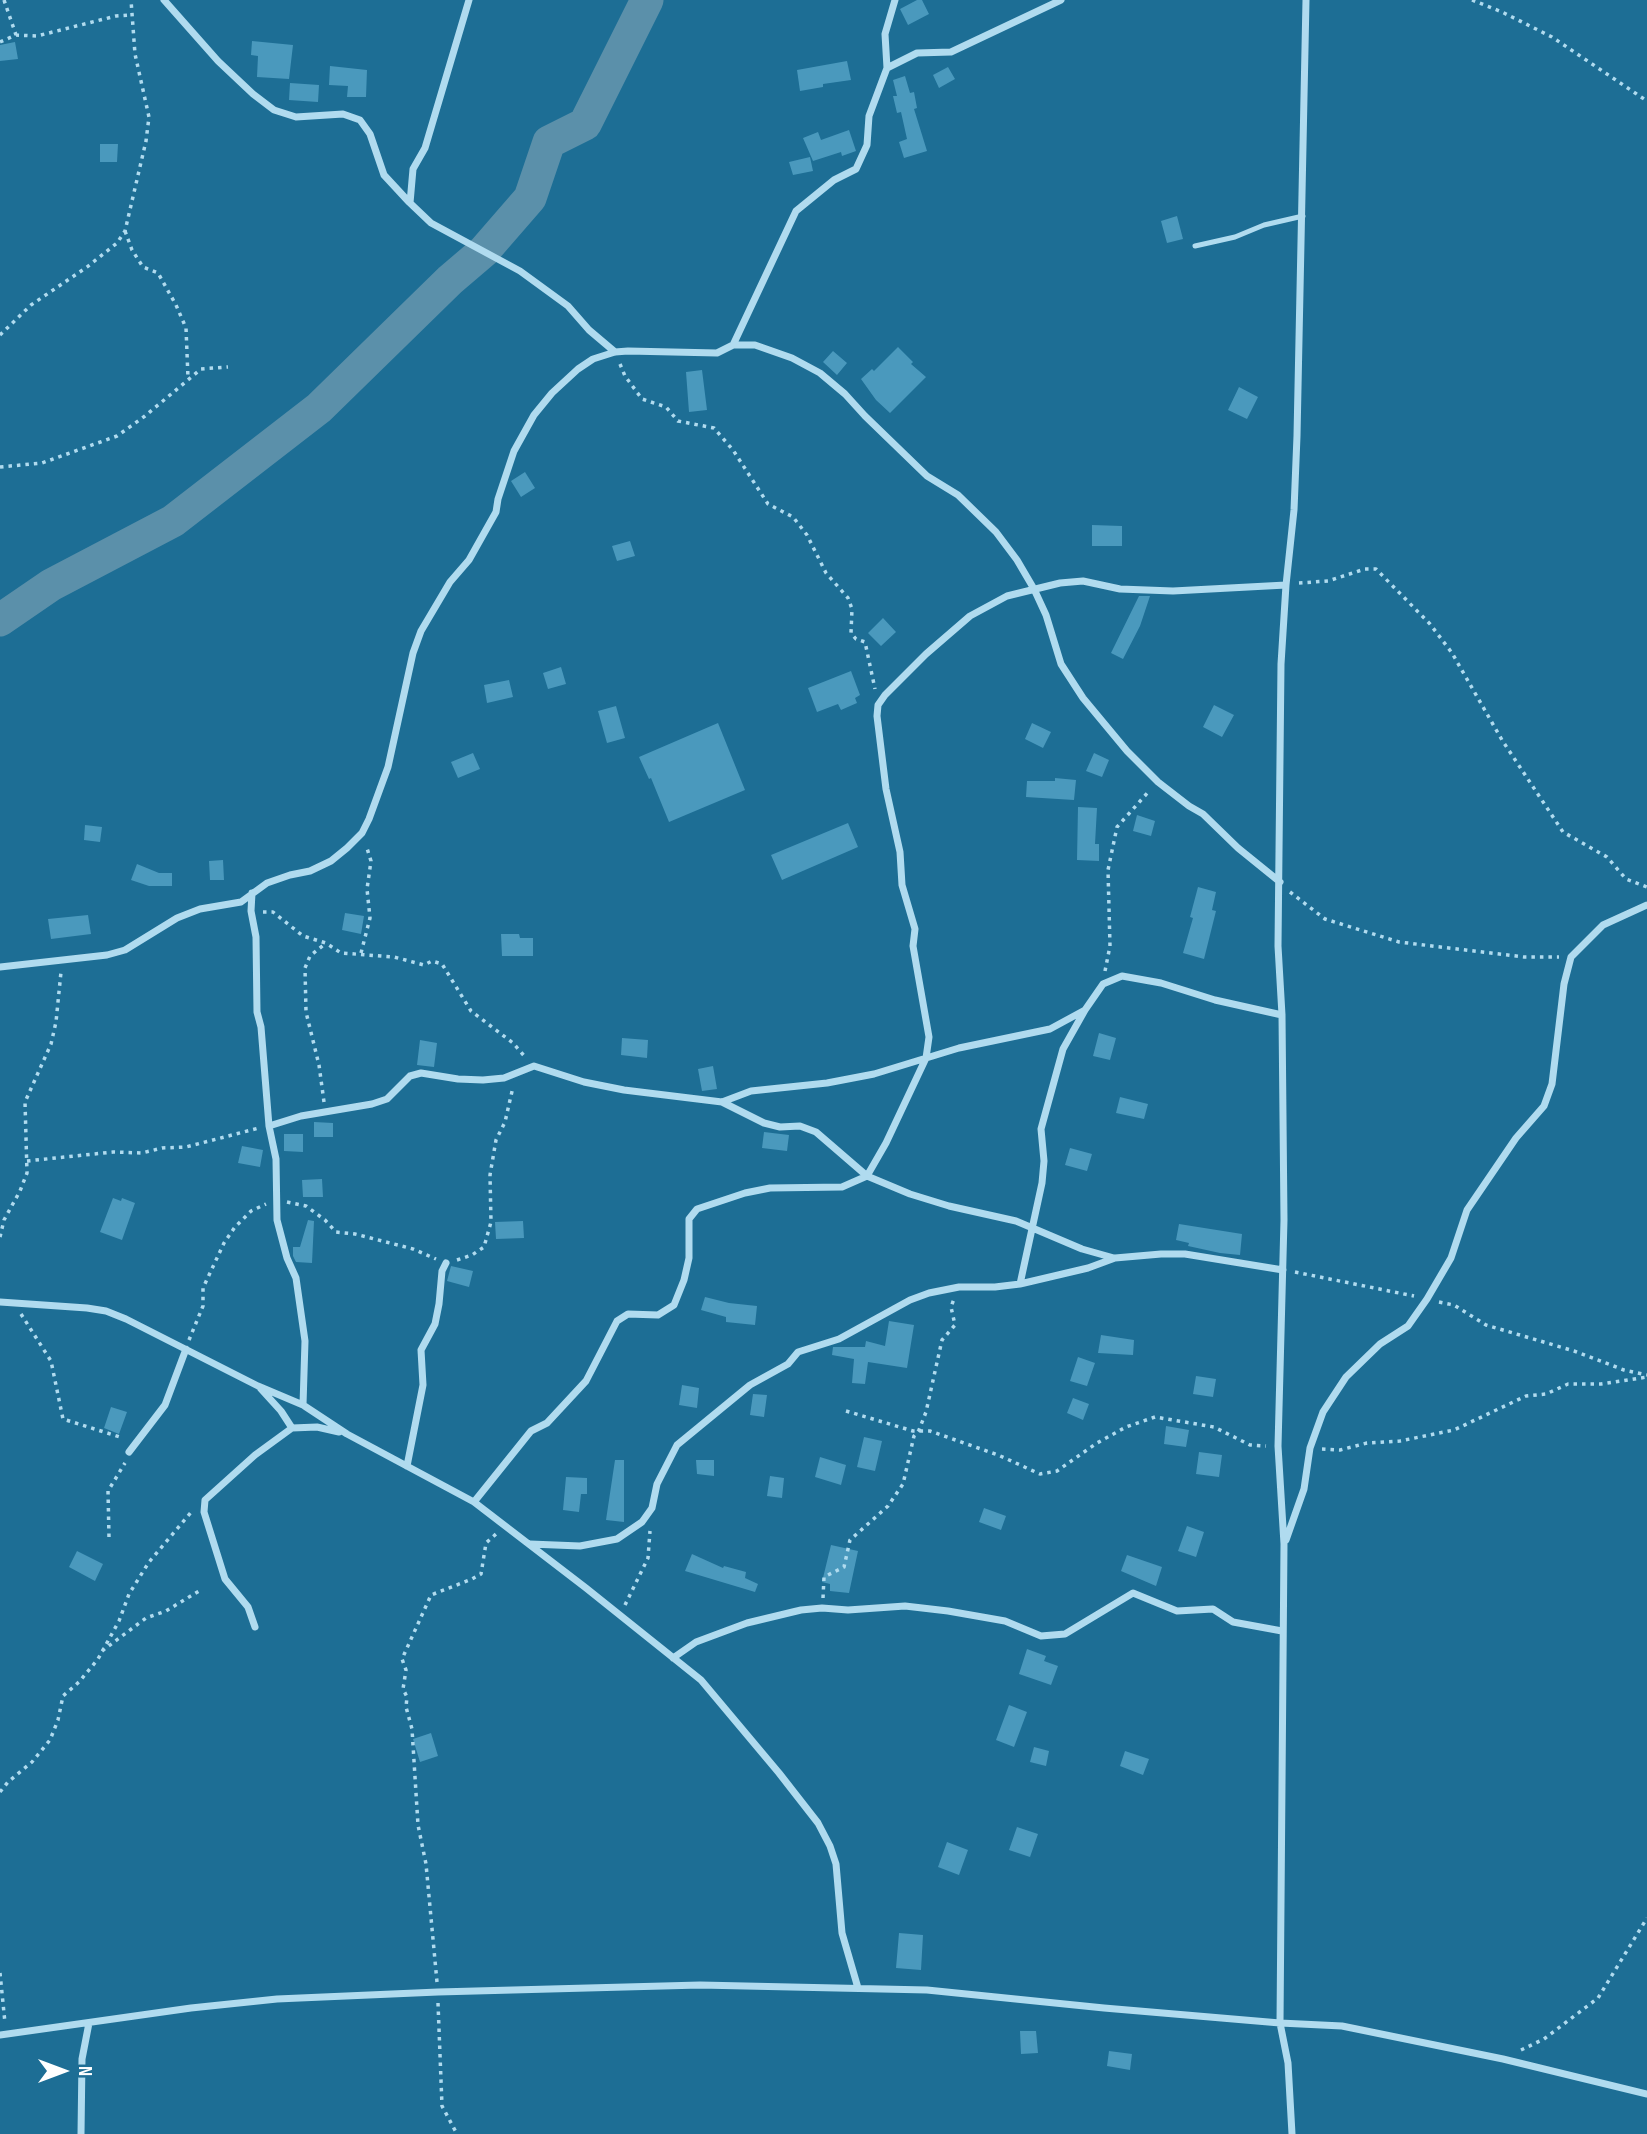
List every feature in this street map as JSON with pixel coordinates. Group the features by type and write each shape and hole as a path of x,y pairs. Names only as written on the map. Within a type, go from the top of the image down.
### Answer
{"street":[{"path":"164,0 218,61 274,110 296,117 343,114 360,120 370,134 384,175 431,223 520,271 559,299 615,352"},
{"path":"410,203 413,169 425,148 469,0"},
{"path":"733,345 796,211 834,180 856,169 867,145 869,116 887,68 886,34 895,0"},
{"path":"887,68 917,53 951,52 1060,0"},
{"path":"1292,2134 1288,2063 1280,2023 1284,1544 1278,1446 1283,1270 1282,1015 1278,946 1281,664 1294,510 1306,0"},
{"path":"0,967 107,955 125,950 177,918 200,909 241,902 267,883 290,874 310,871 331,861 362,833 388,767 413,653 421,631 450,582 469,560 496,512 514,451 534,415 552,393 593,359 615,352 717,353 733,345 755,345 792,358 820,373 927,475 958,495 996,532 1034,589 1046,615 1061,664 1091,709 1127,751 1158,782 1203,814 1238,848 1280,882"},
{"path":"474,1503 531,1432 547,1423 586,1381 617,1321 628,1314 658,1315 674,1305 689,1258 689,1219 698,1209 745,1193 770,1188 842,1187 867,1176 886,1143 926,1058 929,1037 913,946 915,929 902,885 900,852 886,789 877,716 878,705 885,695 926,654 970,616 1007,596 1060,583 1083,581 1120,589 1173,591 1286,585"},
{"path":"252,893 251,911 256,937 257,1012 261,1027 269,1126 276,1159 277,1220 287,1258 296,1278 305,1341 303,1405"},
{"path":"1284,1544 1304,1489 1310,1448 1323,1412 1346,1377 1380,1344 1408,1325 1427,1299 1451,1258 1467,1210 1516,1138 1544,1106 1552,1084 1563,984 1572,957 1603,925 1647,905"},
{"path":"1020,1284 1042,1184 1044,1161 1041,1129 1063,1049 1103,984 1122,976 1148,980 1215,1000 1282,1015"},
{"path":"722,1102 751,1091 827,1083 874,1074 959,1048 1050,1028 1085,1010"},
{"path":"269,1126 301,1116 387,1099 410,1076 421,1073 458,1079 504,1078 534,1066 584,1082 624,1090 722,1102 764,1123 780,1127 800,1126 816,1132 867,1176 910,1195 1016,1221 1082,1249 1115,1258"},
{"path":"530,1544 580,1546 617,1539 642,1522 652,1508 657,1484 677,1445 750,1385 788,1364 798,1352 839,1339 910,1300 929,1293 960,1287 1020,1284 1088,1268 1115,1258 1161,1254 1185,1254 1283,1270"},
{"path":"407,1466 423,1385 421,1350 435,1324 442,1272 446,1262"},
{"path":"2,1301 106,1311 258,1386 303,1405 346,1434 474,1503 619,1614 713,1693 818,1823 836,1864 842,1933 858,1988"},
{"path":"129,1452 165,1405 186,1349"},
{"path":"258,1386 281,1411 292,1428"},
{"path":"255,1627 248,1607 225,1579 204,1512 205,1500 255,1455 292,1428 317,1427 346,1434"},
{"path":"673,1658 696,1643 747,1623 801,1610 822,1608 848,1610 905,1606 1005,1621 1041,1636 1065,1634 1133,1593 1177,1611 1213,1609 1233,1622 1282,1631"},
{"path":"3,2034 277,1999 700,1985 927,1990 1280,2023 1342,2026 1503,2059 1647,2094"},
{"path":"80,2134 82,2059 89,2023"}],"lane":[{"path":"1195,246 1303,216"}],"path":[{"path":"4,0 16,35"},
{"path":"0,335 31,305 87,268 117,243 125,231 149,117 135,54 131,0"},
{"path":"1472,0 1552,37 1647,101"},
{"path":"0,42 16,35 37,36 116,16 131,15"},
{"path":"125,231 132,250 143,267 158,273 186,328 188,378"},
{"path":"615,352 625,376 642,399 666,407 678,421 714,428 733,450 768,504 793,517 807,535 827,573 848,598 852,609 851,633 856,639 865,642 878,705"},
{"path":"0,467 42,463 117,436 201,369 228,367"},
{"path":"1286,585 1328,581 1364,569 1376,569 1430,624 1452,653 1502,740 1563,832 1607,857 1626,879 1647,887"},
{"path":"1103,984 1110,946 1108,870 1117,827 1158,782"},
{"path":"361,953 370,918 367,889 371,861 362,833"},
{"path":"1280,882 1325,919 1399,942 1524,957 1572,957"},
{"path":"251,911 272,912 303,936 326,943 341,953 394,957 424,965 432,961 442,964 471,1011 513,1043 534,1066"},
{"path":"326,943 310,956 305,968 306,1012 319,1065 326,1111"},
{"path":"0,1237 4,1220 24,1182 27,1161 25,1102 51,1044 63,959"},
{"path":"186,1349 203,1306 203,1288 224,1243 251,1211 276,1199 306,1206 326,1220 336,1232 355,1234 413,1249 446,1262 472,1255 484,1247 491,1222 490,1175 496,1140 505,1122 516,1074"},
{"path":"27,1161 113,1152 142,1153 162,1148 186,1147 269,1126"},
{"path":"1283,1270 1454,1305 1486,1325 1647,1376"},
{"path":"822,1608 824,1577 844,1567 850,1540 888,1506 903,1484 914,1436 926,1412 942,1340 955,1325 951,1307 960,1287"},
{"path":"14,1304 51,1361 64,1419 135,1442"},
{"path":"1310,1448 1340,1450 1367,1443 1427,1436 1454,1430 1526,1396 1546,1394 1568,1384 1601,1384 1647,1376"},
{"path":"846,1411 913,1432 930,1431 998,1455 1040,1474 1057,1471 1107,1437 1155,1417 1214,1427 1250,1445 1278,1446"},
{"path":"109,1537 108,1492 129,1452"},
{"path":"0,1792 32,1762 50,1740 63,1696 79,1682 101,1652 149,1562 181,1522 205,1500"},
{"path":"619,1614 635,1588 650,1553 652,1508"},
{"path":"457,2134 442,2106 438,1992 426,1864 416,1804 412,1729 406,1707 407,1697 403,1689 406,1670 402,1659 431,1595 481,1574 486,1543 506,1526"},
{"path":"101,1652 146,1618 166,1611 200,1591"},
{"path":"1503,2059 1544,2039 1598,1998 1647,1918"},
{"path":"0,1973 3,2034"}],"building":[{"path":"922,0 929,14 908,25 900,9"},
{"path":"252,41 293,45 289,79 257,77 258,56 251,55"},
{"path":"15,42 18,59 0,61 0,45"},
{"path":"847,61 851,80 800,91 797,70"},
{"path":"330,66 367,70 366,97 347,97 348,86 329,85"},
{"path":"948,67 955,79 939,88 933,75"},
{"path":"905,76 910,93 914,92 917,108 914,109 927,151 904,158 899,142 907,139 901,112 897,113 893,80"},
{"path":"290,83 319,85 318,102 289,100"},
{"path":"849,130 856,151 842,156 841,152 813,161 803,138 818,132 821,140"},
{"path":"100,144 118,144 117,162 100,162"},
{"path":"810,157 813,171 793,175 789,162"},
{"path":"1177,216 1183,239 1167,243 1161,221"},
{"path":"898,347 926,377 890,413 876,400 861,379 872,369 874,371"},
{"path":"833,351 847,363 837,375 823,362"},
{"path":"702,370 707,410 689,412 686,372"},
{"path":"1239,387 1258,397 1247,419 1228,410"},
{"path":"525,472 535,488 521,497 511,481"},
{"path":"1092,525 1122,526 1122,546 1092,546"},
{"path":"630,541 635,556 617,561 612,546"},
{"path":"1139,596 1150,596 1140,626 1123,659 1111,653"},
{"path":"883,618 896,632 881,646 868,633"},
{"path":"561,667 566,684 548,689 543,673"},
{"path":"851,671 860,695 855,698 857,703 841,710 838,704 817,712 808,688"},
{"path":"509,680 513,697 487,703 484,685"},
{"path":"1214,705 1234,715 1222,737 1203,727"},
{"path":"616,706 625,738 607,743 598,711"},
{"path":"718,723 745,790 669,822 639,757"},
{"path":"1032,723 1051,732 1043,748 1025,739"},
{"path":"473,753 480,769 458,778 451,762"},
{"path":"1094,753 1109,760 1102,777 1086,771"},
{"path":"1055,778 1076,780 1074,800 1026,797 1027,781 1055,781"},
{"path":"1078,807 1097,808 1095,844 1099,844 1099,861 1077,860"},
{"path":"1137,815 1155,821 1151,836 1133,831"},
{"path":"848,823 858,847 782,880 771,855"},
{"path":"85,825 102,827 100,842 84,840"},
{"path":"223,860 224,880 210,880 209,861"},
{"path":"137,864 159,873 172,873 172,886 149,886 131,880"},
{"path":"1198,887 1216,892 1212,910 1216,911 1204,959 1183,953"},
{"path":"345,913 364,916 361,934 342,930"},
{"path":"88,915 91,934 51,939 48,919"},
{"path":"501,934 519,934 520,938 533,938 533,956 502,956"},
{"path":"1099,1033 1116,1038 1110,1060 1093,1056"},
{"path":"622,1038 648,1040 647,1058 621,1055"},
{"path":"420,1040 437,1043 434,1067 417,1065"},
{"path":"713,1066 717,1089 702,1091 698,1069"},
{"path":"1120,1097 1148,1104 1144,1119 1116,1113"},
{"path":"314,1122 333,1123 333,1137 314,1137"},
{"path":"764,1132 789,1135 787,1151 762,1148"},
{"path":"284,1134 303,1134 303,1152 284,1151"},
{"path":"242,1146 263,1150 260,1167 238,1163"},
{"path":"1070,1148 1092,1154 1087,1171 1065,1165"},
{"path":"322,1179 323,1197 303,1197 302,1180"},
{"path":"113,1198 135,1203 122,1240 100,1232"},
{"path":"308,1220 314,1221 312,1263 296,1262 293,1247 300,1247"},
{"path":"523,1221 524,1238 496,1239 495,1222"},
{"path":"1179,1224 1242,1234 1240,1255 1188,1246 1189,1243 1176,1240"},
{"path":"451,1266 473,1271 469,1287 447,1281"},
{"path":"705,1297 757,1306 755,1325 726,1322 726,1317 701,1310"},
{"path":"889,1321 914,1325 907,1368 868,1362 865,1384 852,1383 854,1359 832,1355 833,1347 865,1347 866,1341 885,1346"},
{"path":"1101,1335 1134,1340 1133,1355 1098,1353"},
{"path":"1078,1357 1095,1363 1087,1386 1070,1381"},
{"path":"1196,1376 1216,1379 1213,1397 1193,1394"},
{"path":"682,1385 699,1388 697,1408 679,1405"},
{"path":"753,1394 767,1395 764,1417 750,1415"},
{"path":"1073,1398 1089,1404 1083,1420 1067,1413"},
{"path":"111,1407 127,1412 119,1434 104,1428"},
{"path":"1166,1426 1189,1430 1186,1447 1164,1444"},
{"path":"864,1437 882,1441 875,1471 857,1467"},
{"path":"1199,1452 1222,1455 1219,1477 1196,1474"},
{"path":"820,1457 846,1465 841,1485 815,1477"},
{"path":"615,1460 624,1460 624,1522 606,1520"},
{"path":"696,1460 714,1460 714,1476 697,1474"},
{"path":"770,1476 784,1478 782,1498 767,1496"},
{"path":"566,1477 587,1478 587,1494 581,1494 579,1512 563,1510"},
{"path":"984,1508 1006,1516 1001,1530 979,1522"},
{"path":"1187,1526 1204,1532 1196,1557 1178,1551"},
{"path":"831,1545 858,1551 849,1593 830,1591 830,1584 822,1582"},
{"path":"77,1551 103,1564 95,1581 69,1567"},
{"path":"692,1554 723,1568 724,1566 746,1572 745,1578 758,1584 755,1592 685,1571"},
{"path":"1127,1555 1162,1567 1156,1586 1121,1571"},
{"path":"1027,1649 1046,1656 1044,1661 1058,1666 1051,1685 1019,1674"},
{"path":"1009,1705 1027,1712 1014,1747 996,1740"},
{"path":"431,1733 438,1756 420,1762 413,1739"},
{"path":"1034,1747 1049,1751 1046,1766 1030,1762"},
{"path":"1125,1751 1149,1759 1143,1775 1120,1766"},
{"path":"1017,1827 1038,1834 1030,1857 1009,1850"},
{"path":"947,1842 968,1850 959,1875 938,1867"},
{"path":"899,1933 923,1935 921,1970 896,1968"},
{"path":"1020,2031 1036,2031 1038,2053 1021,2054"},
{"path":"1109,2051 1132,2054 1130,2070 1107,2066"}],"waterway":[{"path":"0,620 51,585 173,521 319,408 450,280 484,251 530,198 549,142 585,124 647,0"}]}
